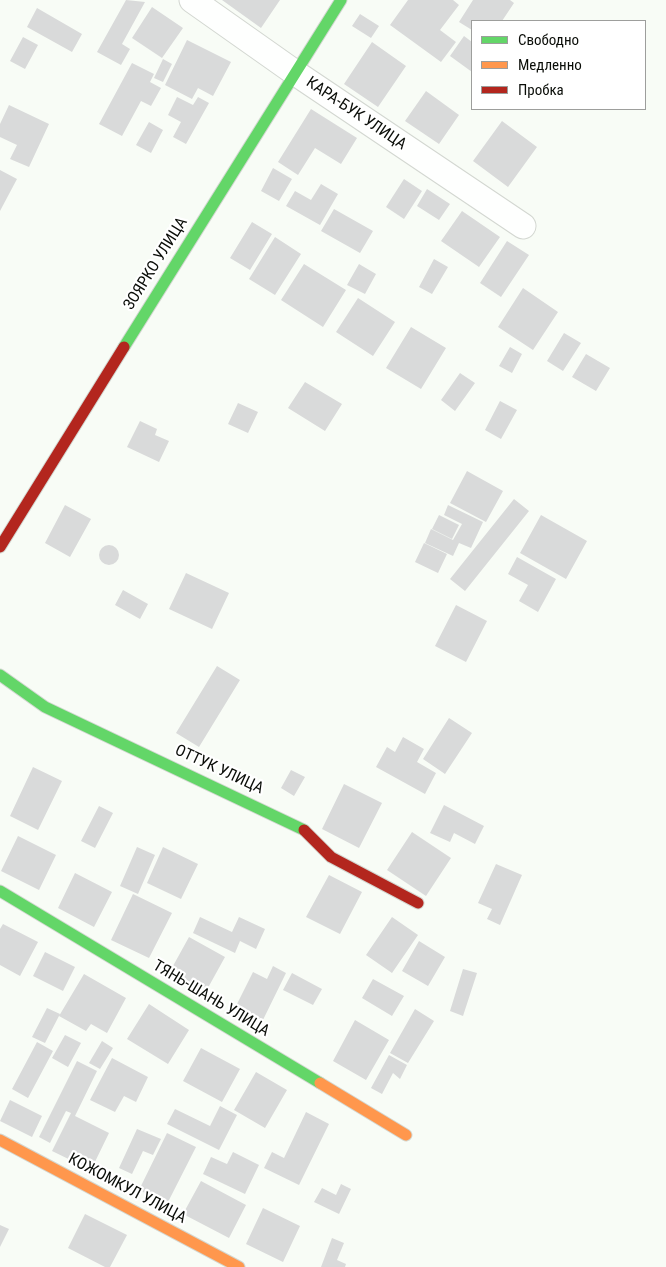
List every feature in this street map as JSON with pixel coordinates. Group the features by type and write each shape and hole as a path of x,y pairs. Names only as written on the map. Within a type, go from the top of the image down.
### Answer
{"street":[{"name":"КАРА-БУК УЛИЦА","path":"192,0 294,72 523,226"},
{"name":"ЗОЯРКО УЛИЦА","path":"0,547 294,72 341,0"},
{"name":"ОТТУК УЛИЦА","path":"0,675 45,707 301,827 331,857 418,903"},
{"name":"ТЯНЬ-ШАНЬ УЛИЦА","path":"0,891 406,1135"},
{"name":"КОЖОМКУЛ УЛИЦА","path":"0,1140 239,1267"}],"building":[{"path":"126,0 145,2 122,44 130,49 121,65 97,52"},
{"path":"222,0 280,0 261,28"},
{"path":"408,0 453,0 459,5 440,30 456,42 441,62 390,25"},
{"path":"473,0 510,0 514,3 503,20 471,20 471,29 459,22"},
{"path":"152,7 183,28 162,58 132,38"},
{"path":"37,8 82,34 72,52 27,27"},
{"path":"360,14 379,26 371,38 352,26"},
{"path":"464,36 471,41 471,71 450,56"},
{"path":"23,37 38,45 25,69 10,61"},
{"path":"187,40 231,62 213,96 198,88 192,99 165,85"},
{"path":"372,42 406,66 378,107 344,84"},
{"path":"163,59 172,64 163,82 154,78"},
{"path":"132,63 154,74 150,82 161,88 151,106 141,101 122,136 99,124"},
{"path":"426,91 459,115 439,144 405,121"},
{"path":"177,97 193,105 198,97 209,103 186,144 173,137 181,122 168,115"},
{"path":"9,105 49,124 29,167 10,159 17,145 0,137 0,124"},
{"path":"311,109 357,138 341,164 315,148 298,175 278,162"},
{"path":"502,121 537,147 508,187 473,161"},
{"path":"149,122 163,130 151,153 136,145"},
{"path":"273,168 292,179 279,201 261,191"},
{"path":"0,170 17,179 0,211"},
{"path":"404,179 422,191 404,219 386,207"},
{"path":"321,184 338,194 320,225 286,206 295,191 311,200"},
{"path":"427,189 450,204 439,220 417,206"},
{"path":"334,209 373,231 360,253 321,231"},
{"path":"462,211 500,237 479,267 441,241"},
{"path":"252,222 272,234 250,270 230,258"},
{"path":"275,237 301,254 275,295 249,279"},
{"path":"507,241 529,255 501,297 480,283"},
{"path":"434,259 448,267 432,294 419,287"},
{"path":"304,264 346,290 323,327 281,300"},
{"path":"359,264 376,274 365,294 347,285"},
{"path":"523,288 558,312 533,350 498,327"},
{"path":"358,298 395,322 373,356 336,332"},
{"path":"411,327 446,348 421,389 386,368"},
{"path":"564,333 581,343 563,371 547,361"},
{"path":"510,347 522,354 512,373 499,366"},
{"path":"586,354 610,368 596,391 572,377"},
{"path":"460,373 475,383 455,411 441,400"},
{"path":"305,382 342,404 325,431 288,408"},
{"path":"500,401 517,410 501,439 485,430"},
{"path":"238,403 258,412 248,433 228,424"},
{"path":"140,421 157,429 155,435 169,441 159,462 127,447"},
{"path":"467,471 503,491 486,522 450,503"},
{"path":"514,499 529,511 465,591 450,579"},
{"path":"65,505 91,519 70,557 45,543"},
{"path":"448,505 483,522 471,548 459,543 453,556 425,543 431,529 453,540 462,524 444,515"},
{"path":"439,515 459,525 452,539 432,529"},
{"path":"541,515 587,541 566,579 520,553"},
{"path":"424,543 447,554 438,573 415,562"},
{"path":"109,545 116,548 119,555 116,562 109,565 102,562 99,555 102,548"},
{"path":"517,557 556,579 538,612 519,601 528,585 508,574"},
{"path":"186,573 229,593 212,629 169,609"},
{"path":"123,590 148,604 140,619 115,605"},
{"path":"456,605 487,621 466,662 435,646"},
{"path":"217,666 240,680 199,747 176,733"},
{"path":"449,718 472,733 445,774 423,759"},
{"path":"403,737 424,749 417,762 436,773 425,794 376,767 387,747 395,752"},
{"path":"33,767 62,781 38,830 10,816"},
{"path":"291,770 305,777 294,796 281,788"},
{"path":"344,784 382,803 359,848 322,829"},
{"path":"444,805 484,826 475,844 454,833 450,842 430,833"},
{"path":"99,806 113,813 95,848 81,841"},
{"path":"412,832 451,858 426,896 387,870"},
{"path":"18,836 56,855 39,890 1,871"},
{"path":"137,847 155,855 138,894 120,886"},
{"path":"163,847 198,864 181,899 147,883"},
{"path":"496,864 522,875 500,925 487,919 492,909 478,903"},
{"path":"75,873 112,892 94,927 58,908"},
{"path":"329,875 362,892 340,934 306,917"},
{"path":"133,894 172,913 149,958 111,940"},
{"path":"200,917 232,932 239,917 265,929 256,949 240,941 235,953 193,933"},
{"path":"392,917 418,935 392,973 366,955"},
{"path":"3,924 38,942 20,976 0,965 0,929"},
{"path":"189,937 225,957 204,995 168,975"},
{"path":"419,941 445,957 428,986 402,971"},
{"path":"45,952 75,967 63,991 33,976"},
{"path":"273,966 286,973 260,1026 233,1012 253,972 267,979"},
{"path":"463,969 477,973 463,1016 450,1011"},
{"path":"292,973 322,989 313,1005 283,990"},
{"path":"84,974 126,998 107,1033 91,1024 86,1031 59,1016"},
{"path":"373,979 404,996 392,1016 362,998"},
{"path":"149,1004 189,1030 168,1064 127,1039"},
{"path":"47,1008 60,1014 45,1043 32,1037"},
{"path":"415,1009 434,1021 408,1063 390,1053"},
{"path":"355,1020 389,1040 366,1080 333,1061"},
{"path":"65,1035 81,1043 68,1067 52,1058"},
{"path":"102,1041 113,1048 100,1069 89,1063"},
{"path":"37,1042 53,1051 28,1098 12,1089"},
{"path":"201,1048 240,1069 222,1102 183,1081"},
{"path":"389,1055 407,1065 400,1079 393,1073 382,1094 371,1088"},
{"path":"112,1058 148,1077 136,1102 124,1096 115,1112 90,1100"},
{"path":"77,1061 97,1071 75,1116 109,1133 91,1170 52,1151 71,1113 66,1111 50,1143 39,1137"},
{"path":"256,1072 287,1090 265,1128 234,1110"},
{"path":"10,1100 42,1116 32,1137 0,1121"},
{"path":"220,1106 237,1115 219,1150 167,1124 175,1109 210,1126"},
{"path":"306,1112 329,1124 299,1185 264,1168 272,1152 284,1158"},
{"path":"137,1129 161,1139 153,1155 143,1151 132,1174 119,1168"},
{"path":"167,1133 196,1147 167,1204 139,1190"},
{"path":"233,1152 259,1165 245,1194 203,1174 211,1157 227,1164"},
{"path":"201,1181 246,1205 229,1238 183,1214"},
{"path":"341,1184 351,1189 339,1214 314,1202 322,1188 336,1195"},
{"path":"263,1208 300,1226 283,1262 246,1244"},
{"path":"85,1214 127,1235 110,1267 105,1267 68,1248"},
{"path":"0,1225 9,1229 0,1247"},
{"path":"332,1238 344,1243 337,1260 346,1264 345,1267 321,1267"}],"traffic: fast":[{"path":"124,347 341,0"},
{"path":"0,675 45,707 304,830"},
{"path":"0,891 320,1083"}],"traffic: slow":[{"path":"320,1083 406,1135"},
{"path":"0,1140 239,1267"}],"traffic: jam":[{"path":"0,547 124,347"},
{"path":"304,830 331,857 418,903"}]}
